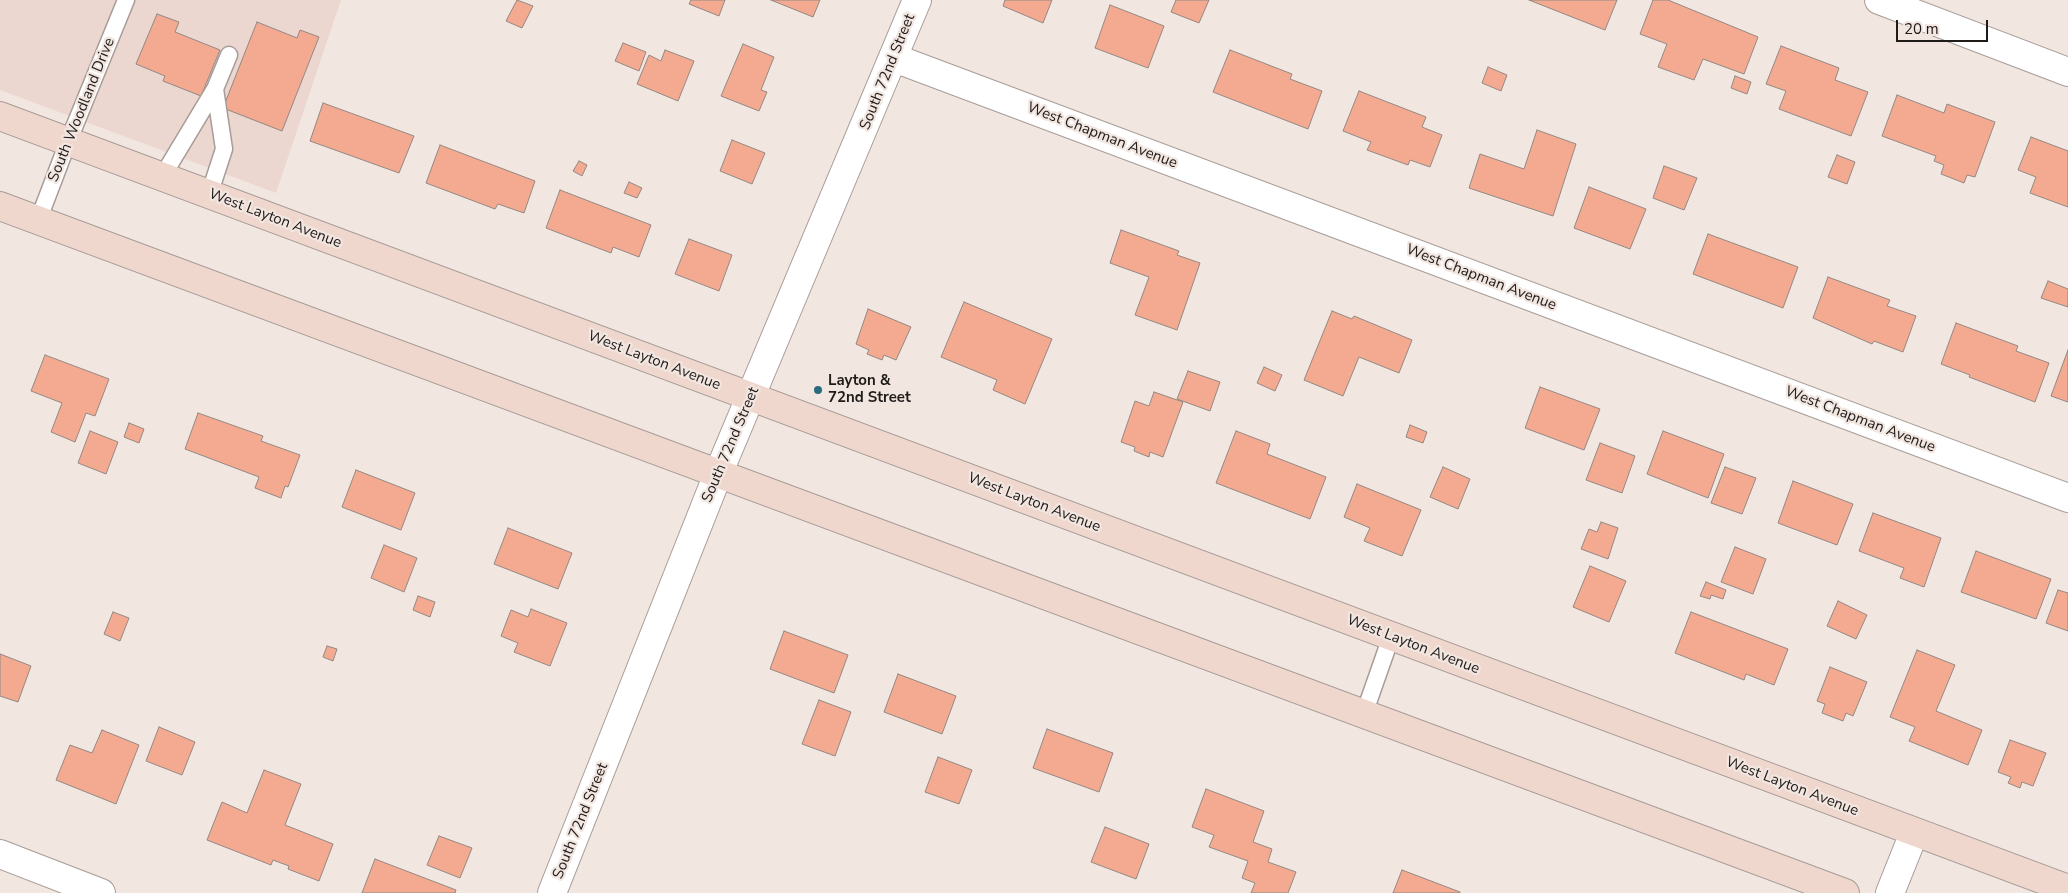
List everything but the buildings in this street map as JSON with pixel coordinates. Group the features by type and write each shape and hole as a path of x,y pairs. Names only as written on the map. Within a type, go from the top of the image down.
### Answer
{"main road":[{"name":"West Layton Avenue","path":"0,116 2068,889"},
{"path":"0,206 1845,893"}],"street":[{"name":"South 72nd Street","path":"552,893 718,474 917,0"},
{"path":"1879,0 2068,72"},
{"name":"West Chapman Avenue","path":"894,58 2068,498"},
{"path":"1890,893 1914,833"},
{"path":"0,854 101,893"}],"lane":[{"name":"South Woodland Drive","path":"38,221 126,0"},
{"path":"162,177 216,89 229,55"},
{"path":"209,195 224,149 216,89"},
{"path":"1364,714 1391,637"}],"shaded area":[{"path":"0,0 341,0 276,193 0,90"}],"place":[{"name":"Layton & 72nd Street","path":"818,390"}]}
